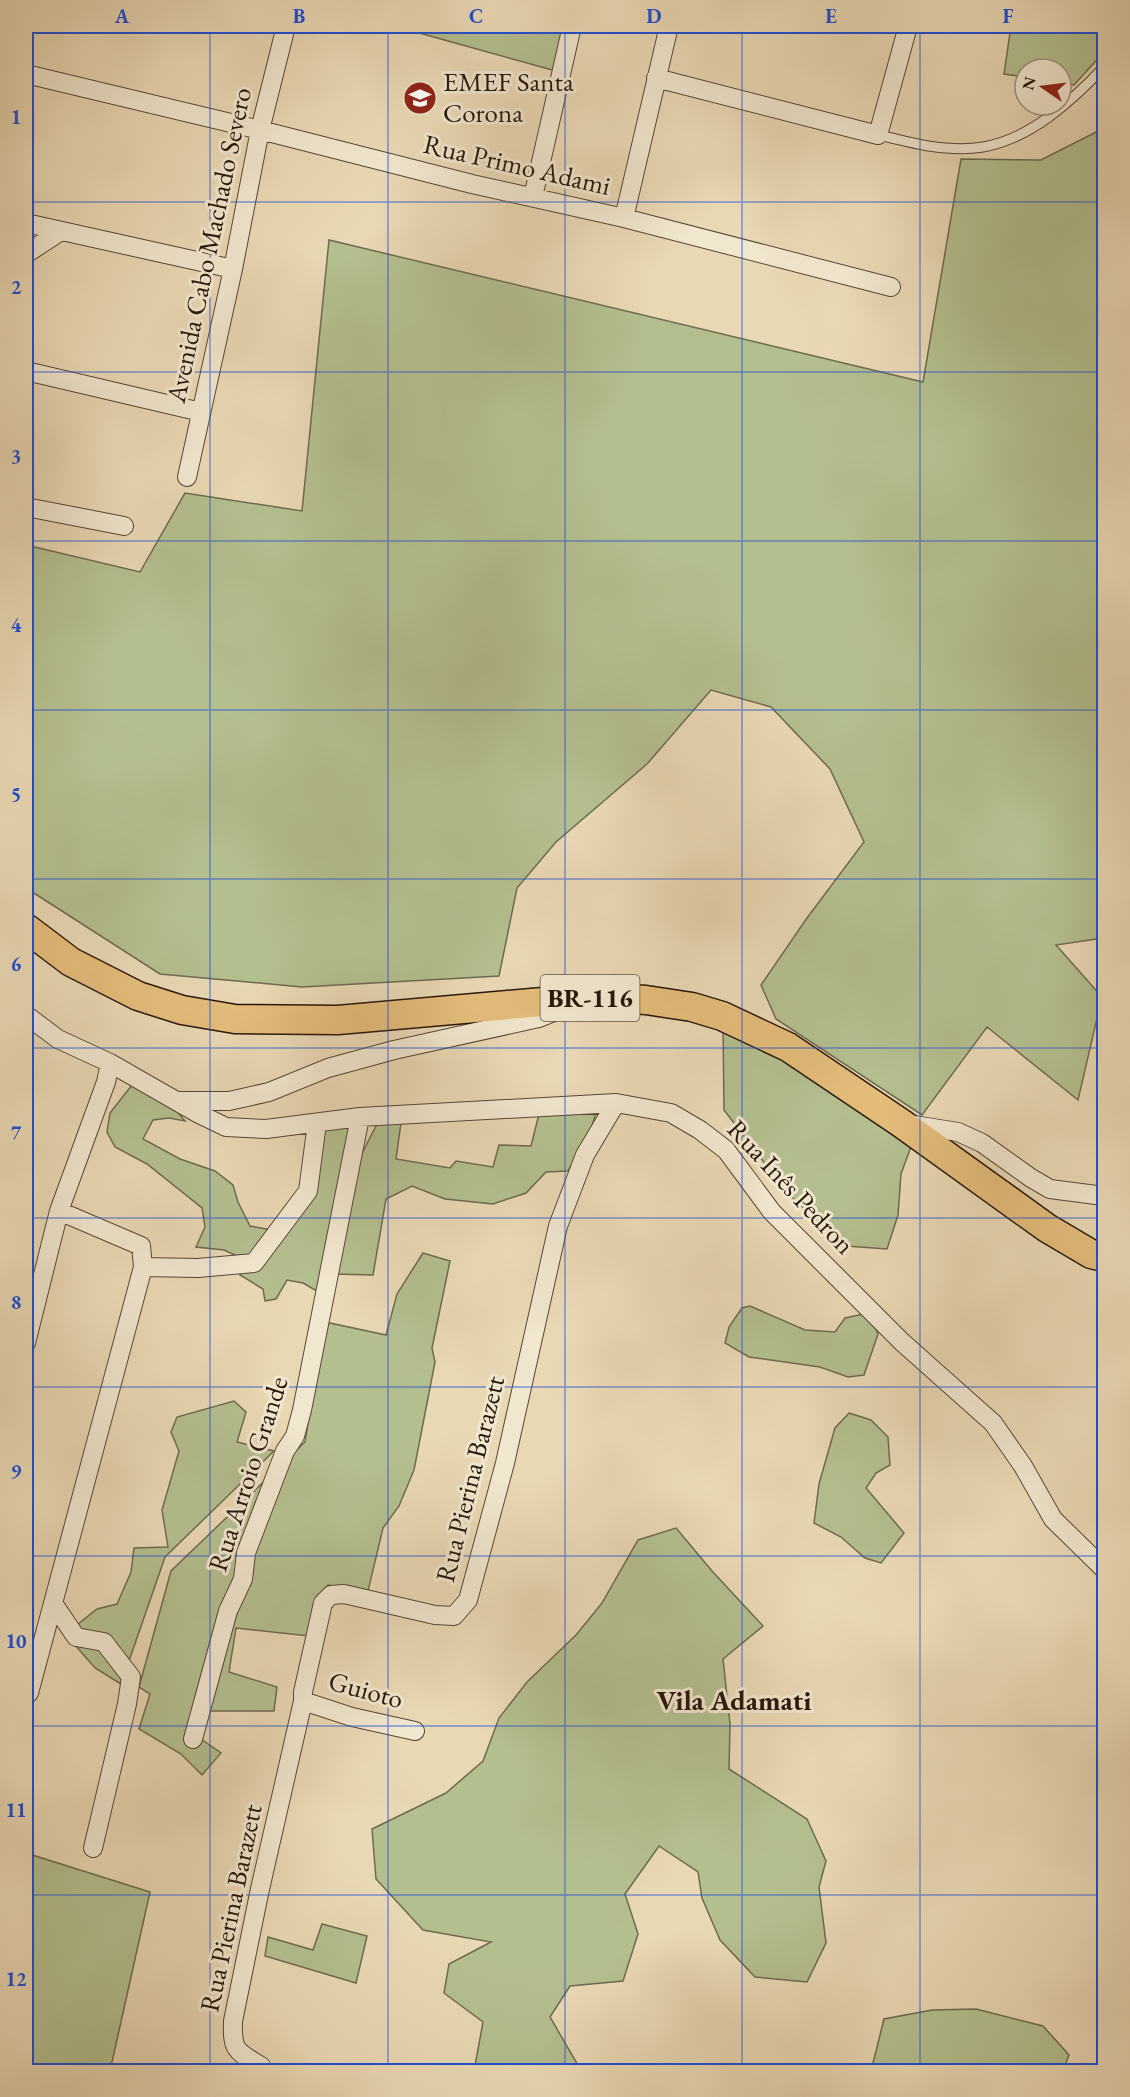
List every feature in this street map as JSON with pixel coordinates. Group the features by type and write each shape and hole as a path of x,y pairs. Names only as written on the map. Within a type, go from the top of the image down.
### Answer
{"main road":[{"name":"BR-116","path":"26,928 71,962 138,996 182,1010 235,1019 338,1020 587,998 646,1000 692,1007 722,1016 789,1047 901,1123 1047,1228 1091,1254 1104,1257"}],"street":[{"name":"Avenida Cabo Machado Severo","path":"187,477 233,269 260,130 286,26"},
{"path":"533,197 572,26"},
{"path":"624,218 669,26"},
{"path":"656,78 878,135 908,26"},
{"name":"Rua Primo Adami","path":"26,74 260,130 341,152 624,218 891,287"},
{"path":"26,223 233,269"},
{"path":"26,254 61,231"},
{"path":"26,371 201,412"},
{"path":"26,507 124,526"},
{"name":"Rua Inês Pedron","path":"177,1101 229,1101 269,1092 328,1068 394,1050 539,1018 587,998"},
{"name":"Rua Inês Pedron","path":"26,1016 58,1039 110,1063 226,1127 266,1129 360,1117 616,1103 671,1113 700,1130 726,1150 772,1212 902,1342 993,1424 1023,1466 1053,1519 1104,1569"},
{"path":"26,1343 59,1211 106,1082 110,1063"},
{"name":"Rua Pierina Barazett","path":"261,2066 240,2053 232,2042 233,2021 323,1603 331,1595 344,1594 454,1616 468,1600 505,1463 558,1226 585,1155 616,1103"},
{"name":"Rua Arroio Grande","path":"193,1739 228,1611 243,1579 246,1553 285,1451 295,1436 302,1410 360,1117"},
{"path":"901,1123 958,1132 982,1143 1050,1189 1104,1196"},
{"path":"143,1267 198,1268 254,1263 308,1191 317,1124"},
{"path":"29,1693 143,1267 141,1246 59,1211"},
{"path":"53,1603 76,1636 104,1642 131,1677 127,1704 93,1848"},
{"name":"Guioto","path":"303,1701 352,1717 415,1731"}],"lane":[{"path":"878,135 944,148 982,147 1014,137 1041,122 1067,102 1104,67"}],"green space":[{"path":"394,26 563,26 556,71"},
{"path":"1011,26 1104,26 1104,52 1074,85 1073,57 1013,57 1013,75 1004,74"},
{"path":"1104,128 1104,933 1103,938 1056,945 1102,997 1078,1100 987,1027 922,1115 776,1019 761,985 807,918 864,842 830,769 771,707 711,690 647,764 556,842 517,888 499,976 302,987 160,974 26,888 26,545 140,572 185,493 302,511 329,240 923,382 961,159 1041,160"},
{"path":"723,1025 777,1051 912,1144 901,1174 898,1215 887,1249 846,1246 789,1195 724,1110"},
{"path":"135,1081 175,1109 185,1121 169,1118 153,1120 143,1139 180,1159 215,1171 233,1185 238,1202 250,1226 283,1232 324,1126 351,1121 323,1289 315,1290 303,1283 287,1280 276,1299 265,1301 263,1289 240,1275 248,1261 224,1250 196,1247 205,1227 202,1208 147,1164 115,1147 107,1132 110,1113"},
{"path":"596,1113 590,1132 568,1171 546,1172 526,1193 493,1204 445,1199 412,1186 386,1199 373,1275 334,1274 352,1173 378,1122 401,1123 396,1159 450,1168 456,1161 493,1167 499,1145 531,1146 539,1114"},
{"path":"423,1253 450,1261 432,1348 435,1362 414,1470 399,1506 383,1528 368,1591 328,1585 318,1597 309,1636 236,1628 229,1672 277,1687 274,1711 209,1711 201,1739 221,1753 202,1775 181,1754 139,1729 150,1694 139,1687 171,1571 305,1442 325,1322 386,1335 397,1294"},
{"path":"750,1306 805,1330 835,1332 845,1318 868,1313 878,1334 864,1375 848,1377 820,1367 749,1357 725,1343 729,1327 742,1308"},
{"path":"234,1401 246,1412 237,1442 274,1451 165,1557 121,1684 95,1668 75,1645 77,1625 97,1609 117,1604 131,1572 134,1548 168,1547 162,1510 179,1451 171,1432 177,1417"},
{"path":"849,1413 871,1420 888,1437 890,1465 876,1473 866,1488 904,1533 881,1563 865,1558 841,1537 814,1523 819,1484 835,1428"},
{"path":"676,1528 763,1626 723,1659 730,1724 729,1769 807,1819 826,1861 819,1887 826,1943 807,1982 755,1977 720,1940 702,1898 698,1872 659,1846 625,1894 638,1934 623,1981 570,1986 550,2017 579,2067 585,2071 474,2071 483,2022 444,1993 449,1964 491,1942 423,1930 376,1879 372,1829 446,1793 483,1761 499,1718 527,1682 576,1635 602,1603 638,1540"},
{"path":"26,1853 150,1892 110,2071 26,2071"},
{"path":"322,1924 367,1936 356,1983 265,1956 268,1937 313,1950"},
{"path":"976,2009 1043,2026 1069,2055 1063,2071 871,2071 884,2019 932,2010"}],"place":[{"name":"EMEF Santa Corona","path":"420,98"}],"district":[{"name":"Vila Adamati","path":"734,1700"}]}
